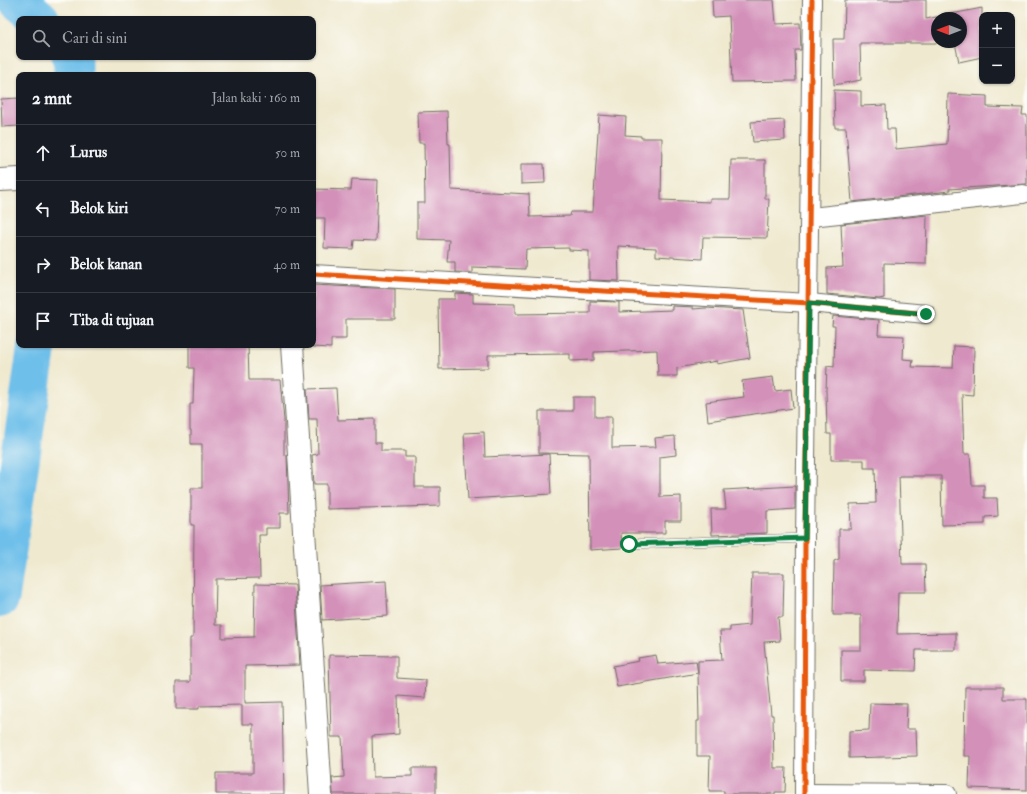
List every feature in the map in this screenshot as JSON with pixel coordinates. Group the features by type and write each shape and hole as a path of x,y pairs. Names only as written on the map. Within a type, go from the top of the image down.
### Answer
{"street":[{"path":"812,0 811,217 805,538 804,794 947,794"},
{"path":"811,217 1023,194"},
{"path":"316,274 809,303 926,314"},
{"path":"292,348 321,794"}],"lane":[{"path":"629,544 805,538"}],"building":[{"path":"712,0 774,0 776,24 800,23 801,50 795,50 796,81 732,82 729,16 713,17"},
{"path":"845,0 926,0 926,19 931,18 931,43 860,43 861,80 834,85 833,39 844,39"},
{"path":"982,8 982,12 979,12 979,58 959,62 956,48 967,48 967,12 962,12"},
{"path":"834,90 861,91 861,106 886,105 887,129 895,129 896,149 947,144 948,94 987,96 987,107 1023,108 1022,115 1027,115 1027,184 949,189 949,191 852,202 846,128 835,128"},
{"path":"16,98 16,126 2,127 1,99"},
{"path":"447,111 448,144 450,144 451,190 529,194 530,217 570,216 571,212 593,212 599,115 626,117 625,135 641,136 641,138 662,138 661,200 710,202 710,199 730,199 731,160 765,160 765,199 769,199 767,238 703,237 702,259 656,256 656,248 618,246 619,281 589,280 589,251 569,250 569,248 526,249 525,269 472,267 472,273 455,272 455,262 447,262 449,240 417,239 417,203 425,203 424,143 419,143 418,112"},
{"path":"784,120 785,140 753,142 751,122"},
{"path":"521,164 544,164 545,183 521,184"},
{"path":"352,179 378,180 376,241 354,240 353,249 324,248 325,218 316,218 316,189 351,190"},
{"path":"927,215 926,264 884,263 884,298 879,299 827,294 827,268 843,267 841,224"},
{"path":"316,285 395,289 395,319 346,319 346,339 331,339 331,348 316,347"},
{"path":"455,293 473,294 473,303 515,304 515,314 590,313 590,301 619,302 619,312 672,310 672,306 693,307 693,309 706,308 743,310 750,358 717,364 717,361 677,368 677,376 658,376 657,350 594,352 594,360 570,361 570,354 488,355 488,368 439,369 438,299 455,299"},
{"path":"833,316 879,320 878,335 904,336 903,359 913,360 912,367 953,368 954,346 974,347 973,395 962,394 964,454 970,454 972,485 984,485 984,498 997,498 998,516 985,517 985,524 942,525 941,476 899,476 902,564 925,564 926,592 898,592 897,634 956,633 956,650 916,650 915,671 864,670 864,681 841,681 841,650 861,650 861,615 833,615 834,561 839,559 839,529 851,529 850,504 876,503 875,468 864,468 864,460 831,460 831,434 827,434 826,390 827,366 834,367 835,326 832,326"},
{"path":"189,348 248,348 249,380 280,380 284,420 284,455 287,455 289,513 280,513 280,528 266,528 266,535 259,535 260,578 216,579 215,625 222,625 222,638 254,637 255,584 295,585 300,665 245,666 245,703 282,702 284,794 216,794 216,773 253,773 253,724 242,724 242,705 199,706 199,709 176,709 176,682 190,682 190,638 193,638 194,525 191,525 191,488 202,488 202,444 191,444 190,404 193,404 194,368 189,368"},
{"path":"773,377 775,391 791,389 793,408 708,421 706,402 744,397 742,381"},
{"path":"336,388 338,420 375,419 375,443 381,443 381,451 405,451 405,457 415,457 415,487 440,487 440,506 327,509 327,484 314,484 312,455 318,454 317,419 309,419 307,389"},
{"path":"573,397 595,397 595,417 612,417 612,448 656,447 655,438 675,436 676,455 660,457 660,497 681,496 681,521 665,521 665,533 621,533 622,548 590,550 589,454 539,453 539,411 573,411"},
{"path":"484,432 485,457 549,454 551,494 468,499 464,433"},
{"path":"795,486 795,509 767,511 767,533 712,535 711,509 726,509 724,490"},
{"path":"752,573 784,573 783,617 778,617 780,641 764,642 771,715 773,715 774,768 786,768 785,792 775,792 775,794 724,794 724,791 709,791 710,756 697,756 697,721 699,721 698,661 722,660 720,631 730,631 730,627 750,625"},
{"path":"386,581 388,616 322,620 320,585"},
{"path":"329,655 397,656 397,678 426,680 425,698 398,696 399,734 372,736 373,777 412,776 412,768 436,768 436,794 333,794 332,778 344,777 342,737 331,737"},
{"path":"656,655 658,664 696,661 698,673 617,687 613,666 639,661 638,658"},
{"path":"965,687 1003,687 1003,699 1027,699 1027,790 969,788 970,756 964,756"},
{"path":"870,703 907,704 906,729 916,729 917,756 849,758 849,731 869,730"}],"waterway":[{"path":"17,0 36,16"},
{"path":"73,60 73,72"},
{"path":"0,598 37,348"}],"cycle path":[{"path":"804,794 805,538 812,0"},
{"path":"316,274 809,303 926,314"}],"route":[{"path":"629,544 805,538 809,303 926,314"}]}
